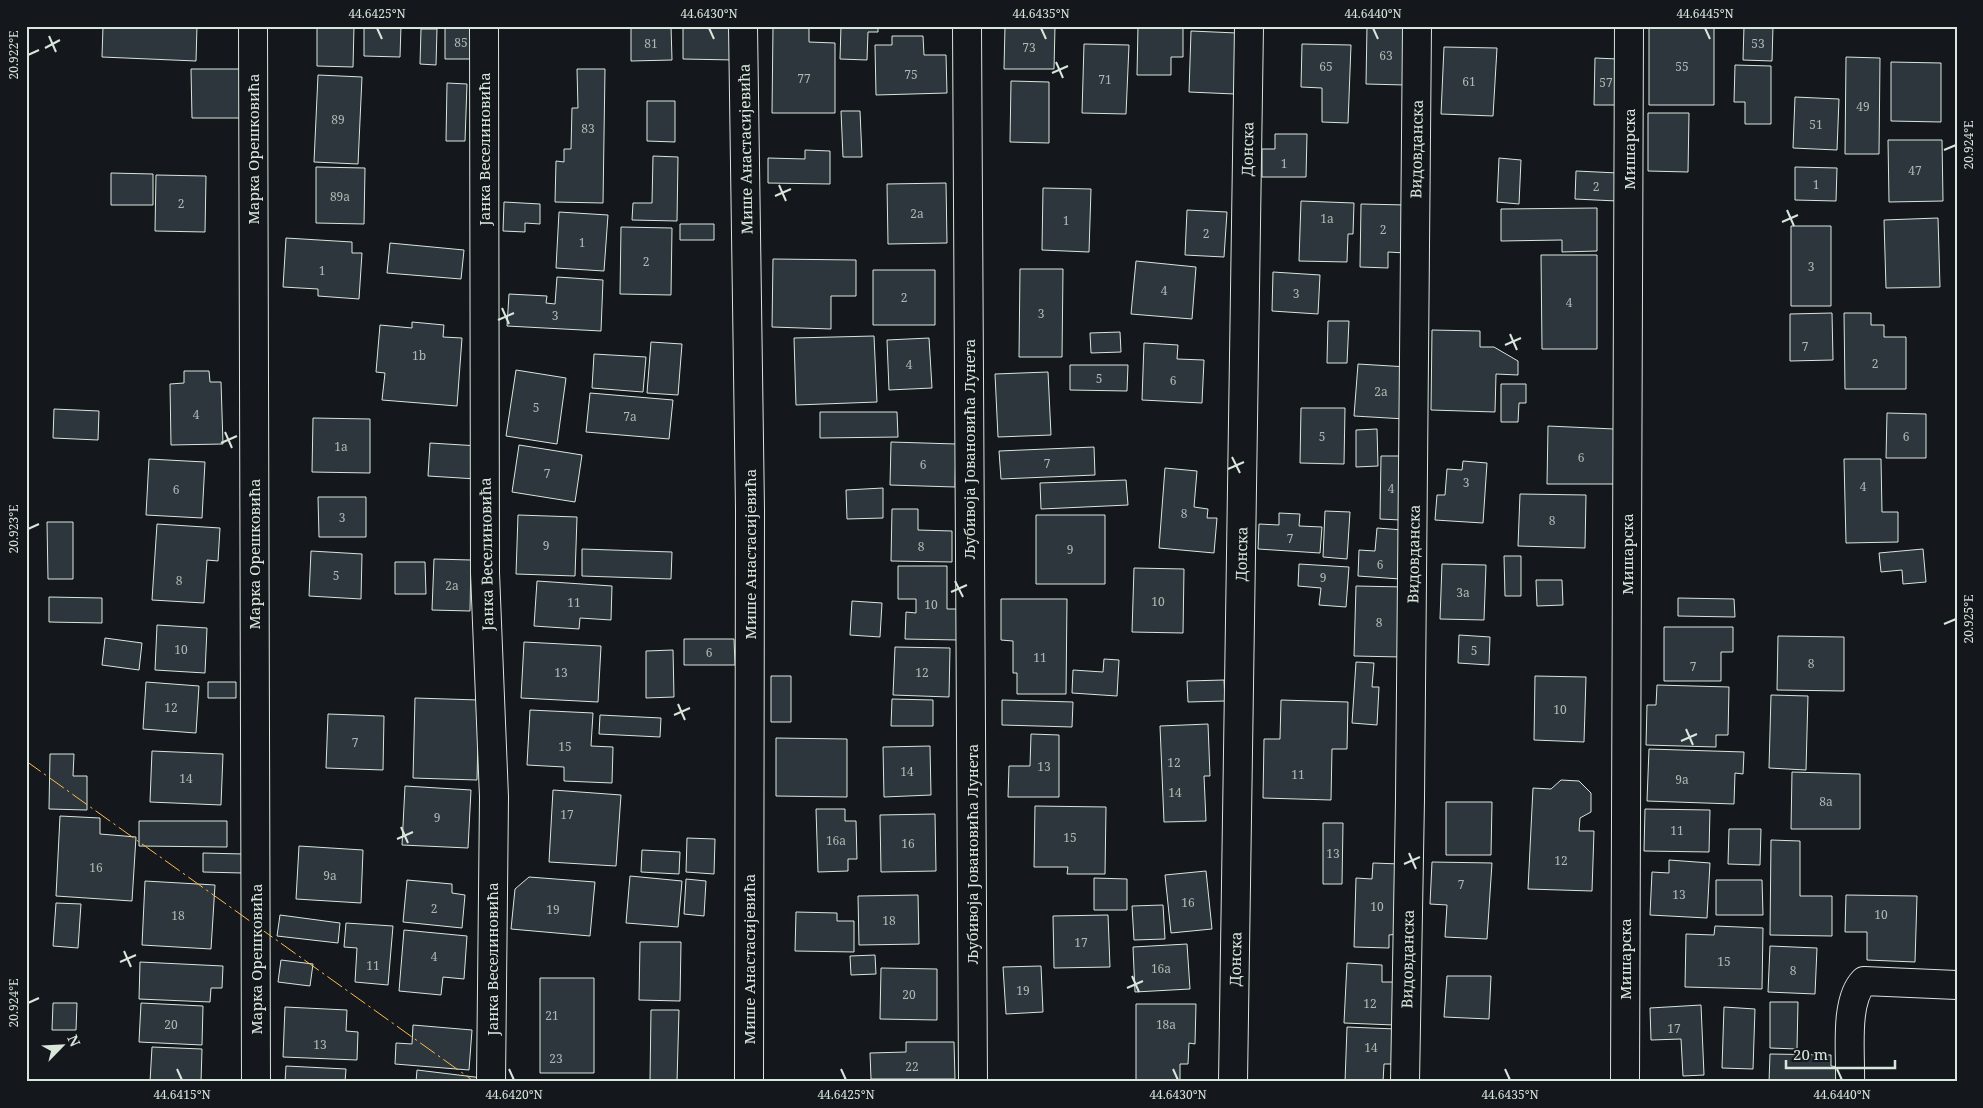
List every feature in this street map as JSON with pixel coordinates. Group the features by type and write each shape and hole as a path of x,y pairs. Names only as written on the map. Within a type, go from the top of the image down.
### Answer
{"street":[{"name":"Марка Орешковића","path":"253,26 256,1082"},
{"name":"Јанка Веселиновића","path":"484,26 485,573 494,797 491,1082"},
{"name":"Мише Анастасијевића","path":"743,26 750,510 748,1082"},
{"name":"Љубивоја Јовановића Лунета","path":"967,26 973,1082"},
{"name":"Донска","path":"1233,1082 1249,26"},
{"name":"Видовданска","path":"1405,1082 1410,789 1417,26"},
{"name":"Мишарска","path":"1625,1082 1629,26"},
{"path":"1850,1082 1852,1003 1857,988 1864,982 1957,985"}],"building":[{"path":"103,26 197,26 196,61 102,57"},
{"path":"317,26 354,26 353,67 317,66"},
{"path":"364,26 401,26 400,57 364,56"},
{"path":"445,26 477,26 477,59 445,59"},
{"path":"631,26 671,26 672,60 631,61"},
{"path":"683,26 736,26 735,60 683,59"},
{"path":"773,26 809,26 809,42 835,43 835,113 772,113"},
{"path":"841,26 878,26 878,32 868,32 867,60 840,59"},
{"path":"1005,26 1055,26 1054,69 1004,69"},
{"path":"1138,26 1183,26 1183,57 1171,57 1171,75 1137,75"},
{"path":"1367,26 1406,26 1405,85 1366,84"},
{"path":"1649,26 1714,26 1714,105 1649,105"},
{"path":"1744,26 1773,26 1772,61 1743,60"},
{"path":"421,29 437,29 436,65 420,64"},
{"path":"1191,31 1237,33 1235,94 1189,92"},
{"path":"892,36 923,36 924,55 946,55 947,93 876,95 875,45 892,45"},
{"path":"1084,44 1129,45 1126,114 1082,113"},
{"path":"1302,44 1351,45 1348,123 1322,122 1322,88 1301,87"},
{"path":"1444,47 1497,48 1493,116 1441,114"},
{"path":"1846,57 1880,58 1879,154 1845,154"},
{"path":"1595,58 1618,59 1619,105 1594,105"},
{"path":"1891,62 1941,63 1941,122 1891,121"},
{"path":"1735,65 1771,66 1771,124 1745,124 1745,102 1734,102"},
{"path":"191,69 241,69 242,118 192,118"},
{"path":"577,69 605,69 603,203 555,202 556,161 564,162 564,149 571,149 572,108 578,108"},
{"path":"318,75 362,77 358,164 314,162"},
{"path":"1011,81 1049,82 1049,143 1010,142"},
{"path":"447,83 467,84 465,141 446,141"},
{"path":"1795,97 1839,99 1837,150 1793,148"},
{"path":"647,101 675,101 675,142 647,141"},
{"path":"841,111 860,111 862,157 843,157"},
{"path":"1648,113 1689,113 1688,172 1648,171"},
{"path":"1275,134 1307,134 1306,177 1262,177 1262,149 1275,149"},
{"path":"1888,140 1942,140 1943,201 1889,202"},
{"path":"805,150 830,151 830,184 768,183 768,158 805,159"},
{"path":"653,156 678,157 677,221 632,220 633,203 652,203"},
{"path":"1499,158 1521,160 1519,204 1497,202"},
{"path":"316,167 365,168 364,224 316,223"},
{"path":"1795,167 1837,168 1836,201 1795,200"},
{"path":"1576,171 1618,173 1617,201 1575,199"},
{"path":"111,173 153,174 153,205 111,205"},
{"path":"156,175 206,176 205,232 155,231"},
{"path":"946,183 947,243 888,244 887,184"},
{"path":"1043,188 1091,189 1089,252 1042,250"},
{"path":"1301,201 1354,203 1353,234 1348,234 1347,262 1299,261"},
{"path":"504,202 540,204 540,224 525,223 525,232 503,231"},
{"path":"1361,204 1407,205 1406,253 1388,252 1388,268 1360,267"},
{"path":"1597,208 1597,251 1562,252 1562,240 1501,241 1501,209"},
{"path":"1187,210 1227,212 1224,257 1185,255"},
{"path":"559,212 608,215 604,271 556,268"},
{"path":"1938,218 1940,287 1886,288 1884,220"},
{"path":"680,224 714,224 714,240 680,240"},
{"path":"1791,226 1831,226 1831,306 1791,306"},
{"path":"621,227 672,228 671,295 620,294"},
{"path":"286,238 352,242 352,253 362,253 359,299 318,296 318,289 283,287"},
{"path":"390,243 464,250 461,279 387,273"},
{"path":"1541,255 1597,255 1597,349 1542,349"},
{"path":"773,259 856,260 856,296 831,296 831,329 772,327"},
{"path":"1136,261 1196,267 1192,319 1131,314"},
{"path":"1020,269 1063,269 1062,357 1019,357"},
{"path":"873,270 935,270 935,325 873,325"},
{"path":"1273,272 1320,275 1318,314 1272,311"},
{"path":"557,277 603,280 601,331 507,326 509,294 547,296 546,303 555,304"},
{"path":"1832,313 1833,360 1790,361 1790,314"},
{"path":"1844,313 1871,313 1871,325 1884,325 1884,337 1906,337 1906,389 1845,389"},
{"path":"1328,321 1349,321 1347,363 1327,363"},
{"path":"412,322 444,325 443,337 462,338 457,406 382,400 385,373 376,372 380,325 412,328"},
{"path":"1432,330 1480,331 1480,347 1494,347 1518,361 1518,375 1496,374 1495,412 1431,410"},
{"path":"1120,332 1121,352 1091,353 1090,333"},
{"path":"874,336 877,402 796,405 794,338"},
{"path":"929,338 932,388 889,390 887,340"},
{"path":"651,342 682,344 678,395 647,393"},
{"path":"1144,343 1178,345 1177,359 1204,360 1202,403 1142,400"},
{"path":"594,354 646,357 643,392 592,388"},
{"path":"1358,364 1408,367 1405,419 1354,416"},
{"path":"1070,365 1128,365 1127,391 1070,390"},
{"path":"516,370 566,378 557,444 506,436"},
{"path":"184,371 209,371 210,382 221,382 223,444 171,445 170,384 184,383"},
{"path":"1048,372 1051,435 998,437 995,374"},
{"path":"1501,384 1526,384 1526,403 1519,403 1518,422 1501,422"},
{"path":"590,393 673,400 669,439 586,432"},
{"path":"1301,408 1345,408 1344,464 1300,463"},
{"path":"54,409 99,411 98,440 53,438"},
{"path":"820,412 897,412 898,437 820,438"},
{"path":"1887,413 1926,414 1926,458 1886,458"},
{"path":"313,418 370,419 370,473 312,472"},
{"path":"1548,426 1614,429 1614,484 1547,484"},
{"path":"1377,429 1378,466 1356,467 1356,430"},
{"path":"891,442 956,444 955,487 890,485"},
{"path":"430,443 479,446 477,479 428,476"},
{"path":"519,445 582,455 575,502 512,492"},
{"path":"1094,447 1095,475 1001,479 999,451"},
{"path":"1381,456 1403,456 1401,520 1380,519"},
{"path":"149,459 205,462 202,518 146,515"},
{"path":"1844,459 1881,459 1882,512 1898,512 1898,542 1846,543"},
{"path":"1463,461 1487,463 1483,523 1435,520 1437,495 1445,495 1447,469 1462,470"},
{"path":"1165,468 1197,471 1194,507 1208,509 1207,518 1217,518 1214,553 1159,548"},
{"path":"1126,480 1128,505 1041,509 1040,483"},
{"path":"883,488 883,518 847,519 846,490"},
{"path":"1520,494 1586,495 1585,548 1518,546"},
{"path":"318,497 366,497 366,537 319,537"},
{"path":"892,509 918,509 918,530 952,531 952,562 891,561"},
{"path":"1325,511 1350,512 1347,559 1323,557"},
{"path":"1279,513 1300,514 1299,526 1322,527 1320,553 1258,549 1259,524 1279,525"},
{"path":"518,515 577,517 575,576 516,574"},
{"path":"1036,515 1105,515 1105,584 1036,584"},
{"path":"47,522 73,522 73,579 48,579"},
{"path":"157,524 220,528 218,561 207,560 204,603 152,600"},
{"path":"1377,528 1403,530 1400,579 1358,576 1359,550 1375,551"},
{"path":"582,549 672,552 671,579 582,576"},
{"path":"1923,549 1926,582 1903,584 1902,570 1881,572 1879,553"},
{"path":"311,551 362,554 361,599 309,596"},
{"path":"1504,556 1521,556 1521,596 1505,596"},
{"path":"434,559 471,560 470,611 432,610"},
{"path":"395,562 425,562 426,594 395,594"},
{"path":"1299,564 1349,567 1346,607 1319,605 1321,588 1298,586"},
{"path":"1442,564 1486,565 1484,620 1440,619"},
{"path":"898,566 947,566 947,609 960,609 959,640 905,639 906,612 916,613 916,599 898,599"},
{"path":"1134,568 1184,569 1183,633 1132,632"},
{"path":"1536,580 1562,580 1563,605 1537,606"},
{"path":"537,581 612,586 611,620 580,618 579,629 534,626"},
{"path":"1356,586 1405,587 1402,657 1354,656"},
{"path":"49,597 102,598 102,623 49,622"},
{"path":"1678,598 1734,599 1735,617 1678,616"},
{"path":"1001,599 1067,599 1066,694 1017,694 1017,673 1013,673 1013,641 1001,640"},
{"path":"852,601 882,603 880,637 850,635"},
{"path":"157,625 207,628 205,673 155,670"},
{"path":"1664,627 1733,627 1733,652 1721,652 1721,681 1664,681"},
{"path":"1459,635 1490,637 1489,665 1458,663"},
{"path":"1778,636 1844,637 1844,691 1777,690"},
{"path":"105,638 142,643 139,670 102,665"},
{"path":"684,639 734,639 735,665 684,665"},
{"path":"524,642 601,646 598,702 521,698"},
{"path":"895,647 950,648 949,697 893,695"},
{"path":"673,650 674,697 646,698 646,651"},
{"path":"1104,659 1119,660 1117,696 1072,693 1073,670 1103,672"},
{"path":"1356,662 1374,663 1372,687 1379,687 1377,725 1352,723"},
{"path":"771,676 791,676 791,722 771,722"},
{"path":"1535,676 1586,677 1584,742 1534,740"},
{"path":"1224,680 1225,701 1188,702 1187,681"},
{"path":"146,682 199,686 196,733 143,729"},
{"path":"208,682 236,682 236,698 208,698"},
{"path":"1657,685 1729,687 1728,735 1716,735 1716,747 1646,745 1647,705 1656,705"},
{"path":"1771,695 1808,696 1806,770 1769,768"},
{"path":"415,698 479,700 477,780 413,778"},
{"path":"892,699 933,700 933,726 891,726"},
{"path":"1002,700 1073,702 1072,727 1002,725"},
{"path":"1281,700 1348,702 1347,749 1332,749 1331,800 1263,798 1264,739 1280,739"},
{"path":"530,710 593,713 591,746 613,747 612,783 564,781 564,767 527,765"},
{"path":"328,714 384,716 383,770 326,768"},
{"path":"600,715 661,718 660,737 599,734"},
{"path":"1208,724 1210,776 1204,776 1206,821 1164,822 1160,726"},
{"path":"1031,734 1059,735 1059,797 1008,797 1009,766 1030,766"},
{"path":"776,738 847,739 847,797 776,796"},
{"path":"930,746 931,795 884,797 883,747"},
{"path":"1649,749 1744,752 1743,774 1735,773 1734,804 1647,801"},
{"path":"152,751 223,754 221,805 150,802"},
{"path":"50,754 74,754 73,776 87,776 87,810 49,809"},
{"path":"1792,772 1860,774 1860,829 1791,829"},
{"path":"1561,780 1579,781 1591,793 1591,812 1580,818 1579,831 1594,831 1592,891 1528,889 1533,788 1551,789"},
{"path":"405,786 471,790 468,848 402,845"},
{"path":"553,790 621,795 616,866 549,862"},
{"path":"1446,802 1492,802 1491,855 1446,855"},
{"path":"1035,806 1106,807 1105,874 1067,874 1068,867 1034,867"},
{"path":"816,809 845,809 845,821 856,821 857,859 848,859 848,871 818,872"},
{"path":"1645,809 1710,810 1709,852 1644,851"},
{"path":"935,814 936,871 881,872 880,815"},
{"path":"60,816 100,818 100,834 136,837 132,901 56,896"},
{"path":"139,821 227,821 227,847 139,846"},
{"path":"1323,823 1343,823 1342,884 1323,884"},
{"path":"1729,829 1761,829 1760,865 1728,864"},
{"path":"687,838 715,839 714,874 686,872"},
{"path":"1771,840 1800,841 1800,896 1832,896 1832,936 1770,935"},
{"path":"299,846 363,850 361,903 296,899"},
{"path":"642,850 680,852 679,874 641,872"},
{"path":"203,853 243,854 242,873 203,872"},
{"path":"1669,860 1710,863 1707,918 1650,915 1652,872 1669,873"},
{"path":"1432,862 1492,863 1487,939 1445,937 1447,905 1430,904"},
{"path":"1373,863 1400,864 1398,934 1389,935 1389,948 1354,947 1356,878 1372,879"},
{"path":"1206,871 1212,929 1171,933 1165,875"},
{"path":"630,876 682,881 678,927 626,923"},
{"path":"529,877 595,882 590,936 511,929 515,889"},
{"path":"1094,878 1127,879 1127,910 1094,910"},
{"path":"686,879 706,881 704,916 684,914"},
{"path":"407,880 452,884 452,893 465,895 462,928 403,922"},
{"path":"1716,880 1762,880 1763,915 1716,915"},
{"path":"145,881 215,885 211,949 142,945"},
{"path":"918,895 919,944 859,945 858,896"},
{"path":"1846,895 1917,896 1915,962 1867,960 1867,932 1845,932"},
{"path":"56,903 81,904 78,948 53,946"},
{"path":"1163,905 1165,939 1134,940 1132,906"},
{"path":"796,912 837,913 837,921 854,921 854,952 795,951"},
{"path":"280,915 340,923 338,943 277,936"},
{"path":"1108,915 1110,967 1054,968 1053,916"},
{"path":"346,923 393,926 388,985 355,982 357,948 344,947"},
{"path":"1715,926 1763,928 1762,989 1685,987 1686,934 1714,935"},
{"path":"404,930 467,936 464,979 443,977 441,995 399,991"},
{"path":"640,942 681,942 680,1001 639,1000"},
{"path":"1187,944 1190,989 1135,992 1133,947"},
{"path":"1770,946 1817,948 1815,994 1768,992"},
{"path":"875,955 876,974 851,975 850,956"},
{"path":"281,960 313,964 310,986 278,982"},
{"path":"140,962 223,966 222,988 211,988 210,1002 139,999"},
{"path":"1347,963 1382,965 1382,982 1396,982 1394,1025 1344,1023"},
{"path":"1041,966 1043,1012 1006,1014 1003,967"},
{"path":"881,968 937,969 937,1020 880,1019"},
{"path":"1447,976 1491,976 1489,1019 1444,1017"},
{"path":"540,978 594,978 594,1073 540,1073"},
{"path":"1770,1002 1798,1002 1797,1049 1770,1048"},
{"path":"53,1003 77,1003 76,1030 52,1030"},
{"path":"141,1003 203,1006 202,1045 139,1042"},
{"path":"1136,1004 1196,1004 1195,1044 1189,1043 1188,1064 1180,1064 1180,1080 1136,1080"},
{"path":"1701,1005 1704,1075 1683,1076 1681,1039 1651,1040 1650,1008"},
{"path":"285,1007 347,1010 346,1031 358,1032 357,1060 283,1057"},
{"path":"1724,1007 1755,1009 1753,1069 1722,1068"},
{"path":"651,1010 679,1010 677,1082 650,1082"},
{"path":"413,1025 472,1030 469,1070 395,1064 396,1043 412,1044"},
{"path":"1347,1027 1396,1029 1394,1064 1384,1064 1383,1082 1345,1082"},
{"path":"906,1042 954,1042 955,1079 871,1079 870,1053 906,1052"},
{"path":"152,1047 202,1049 201,1082 150,1082"},
{"path":"1770,1054 1831,1055 1831,1066 1840,1067 1840,1082 1769,1082"},
{"path":"286,1066 346,1069 345,1082 285,1082"},
{"path":"417,1070 483,1078 483,1082 416,1082"}],"power":[{"path":"26,761 475,1082"}]}
